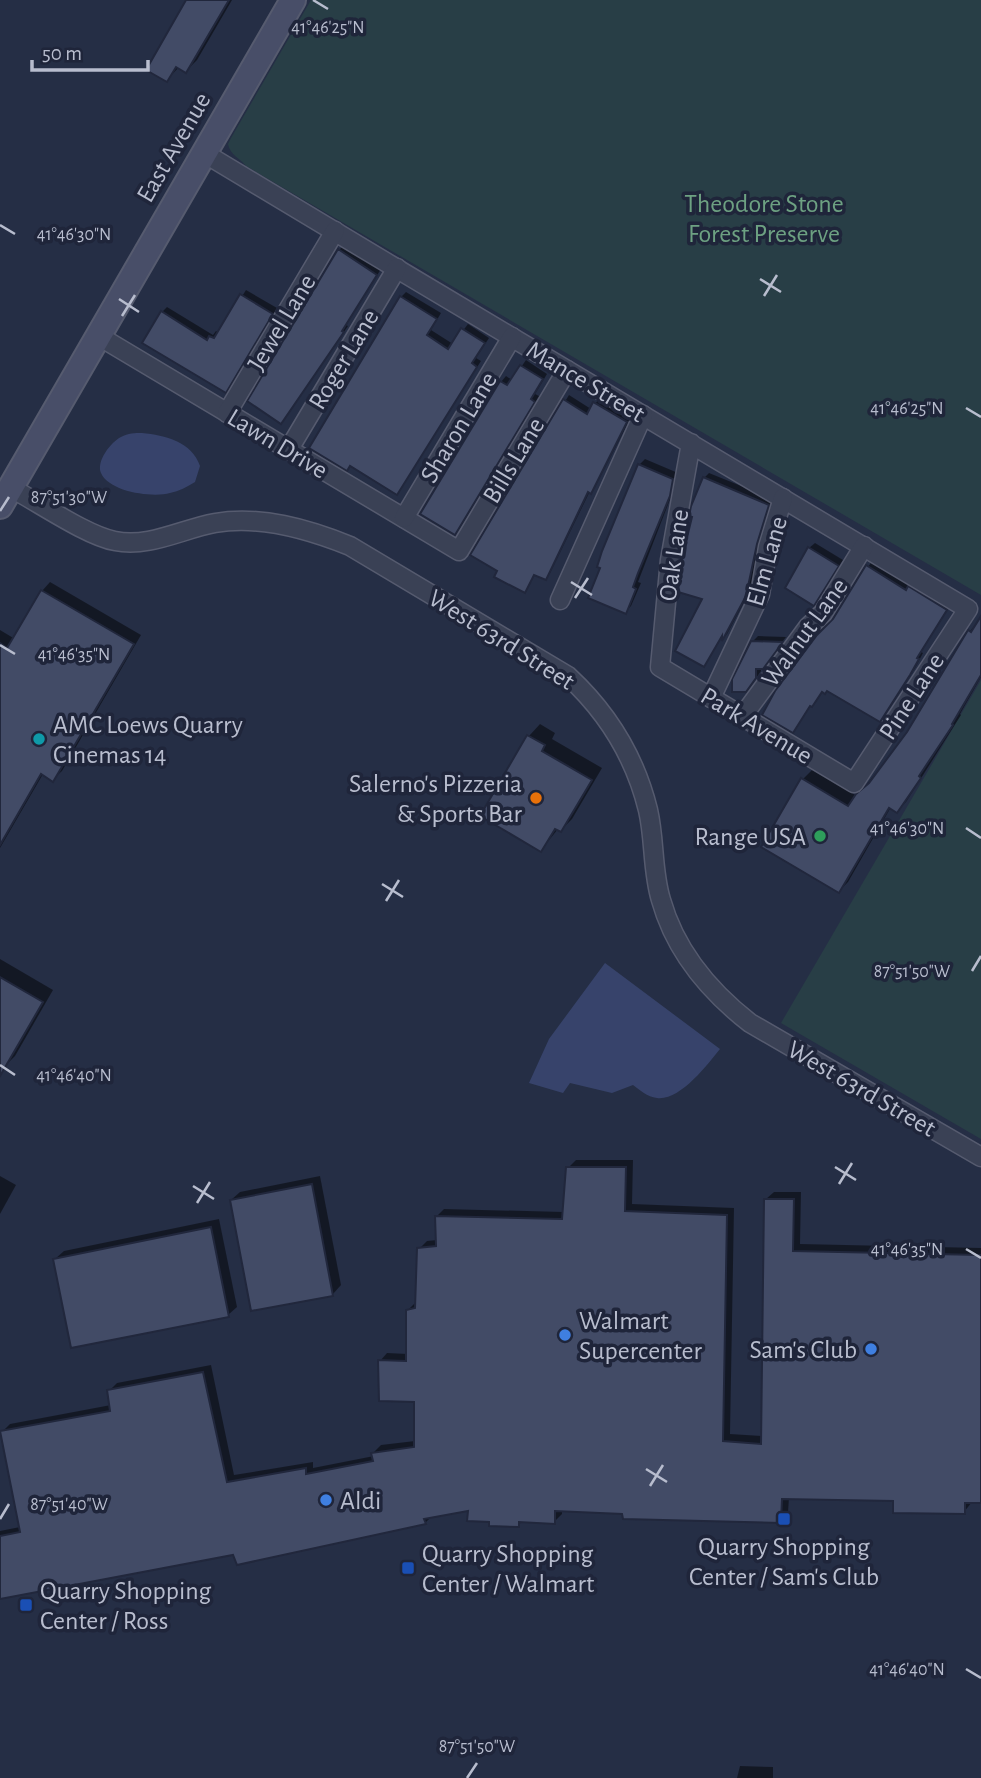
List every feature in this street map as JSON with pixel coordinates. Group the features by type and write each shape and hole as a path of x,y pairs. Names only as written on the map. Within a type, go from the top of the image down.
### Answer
{"street":[{"name":"East Avenue","path":"6,497 97,335 293,0"},
{"name":"Mance Street","path":"204,153 968,609"},
{"name":"Jewel Lane","path":"227,413 335,231"},
{"name":"Roger Lane","path":"289,449 397,268"},
{"name":"Lawn Drive","path":"97,335 459,551"},
{"name":"Sharon Lane","path":"404,518 512,337"},
{"name":"Bills Lane","path":"459,551 567,370"},
{"path":"560,600 643,415"},
{"name":"Oak Lane","path":"660,667 670,560 691,443"},
{"name":"West 63rd Street","path":"6,497 115,541 140,543 216,523 267,522 326,537 350,546 568,676 588,694 613,727 631,758 648,812 661,901 687,959 726,1004 750,1023 981,1157"},
{"name":"Elm Lane","path":"711,698 760,594 768,547 783,498"},
{"name":"Walnut Lane","path":"743,717 808,627 823,613 864,546"},
{"name":"Pine Lane","path":"854,783 968,609"},
{"name":"Park Avenue","path":"660,667 854,783"}],"green space":[{"name":"Theodore Stone Forest Preserve","path":"311,0 981,0 981,595 246,166 233,154 228,144"},
{"path":"981,680 981,1139 781,1023"}],"water":[{"path":"142,433 177,441 191,451 200,466 195,482 183,489 153,495 122,489 106,480 100,468 102,458 109,447 124,436"},
{"path":"605,963 720,1049 692,1081 675,1094 657,1098 647,1095 633,1085 612,1093 570,1083 563,1093 529,1083 549,1039"}],"building":[{"path":"186,0 229,0 186,73 176,67 167,82 146,70"},
{"path":"338,249 377,275 342,331 344,332 281,424 247,401"},
{"path":"240,294 273,314 226,393 142,343 161,311 207,340 209,336 214,338"},
{"path":"400,296 437,319 427,335 448,349 461,328 485,343 472,363 477,367 397,495 350,466 347,471 309,448"},
{"path":"520,365 543,379 531,399 535,402 455,535 420,514 500,381 507,385"},
{"path":"563,399 587,414 593,402 627,422 591,494 588,492 546,580 534,575 525,593 494,577 497,571 470,555"},
{"path":"638,464 673,479 670,496 638,573 633,587 636,589 626,614 588,598 600,568 597,567 602,551"},
{"path":"703,477 769,505 746,596 722,641 722,636 704,667 675,651 702,599 678,592 681,562 692,517 689,516 691,506"},
{"path":"808,547 839,566 814,606 785,588"},
{"path":"866,565 906,590 908,586 947,610 880,722 827,691 825,694 822,692 812,707 810,706 793,733 762,715 775,691 817,635 833,619"},
{"name":"AMC Loews Quarry Cinemas 14","path":"41,590 134,644 53,782 41,774 0,845 0,643 7,648"},
{"path":"981,616 981,675 953,725 919,776 921,778 897,813 889,808 839,893 761,847 801,778 848,806 907,732 968,630 971,632"},
{"path":"751,641 783,642 763,669 756,669 756,678 746,692 732,692 732,679"},
{"name":"Salerno's Pizzeria & Sports Bar","path":"527,735 545,745 542,751 592,780 561,832 555,829 541,852 480,816"},
{"path":"0,977 43,1002 0,1076"},
{"path":"566,1167 626,1167 625,1211 727,1215 723,1441 761,1444 764,1199 794,1199 793,1251 981,1255 981,1503 965,1503 965,1514 893,1513 893,1501 782,1499 781,1523 623,1519 622,1514 555,1511 555,1524 519,1522 519,1527 489,1526 489,1522 467,1521 468,1511 424,1519 426,1524 237,1565 233,1555 0,1599 0,1536 20,1532 0,1431 110,1411 107,1390 203,1372 227,1482 306,1468 306,1474 373,1461 371,1453 414,1447 414,1402 379,1401 378,1360 406,1361 406,1310 415,1308 417,1248 436,1246 435,1216 562,1219"},
{"path":"312,1184 333,1296 251,1311 230,1200"},
{"path":"211,1227 229,1317 71,1348 53,1259"}],"place":[{"name":"AMC Loews Quarry Cinemas 14","path":"39,739"},
{"name":"Salerno's Pizzeria & Sports Bar","path":"536,798"},
{"name":"Range USA","path":"820,836"},
{"name":"Walmart Supercenter","path":"565,1335"},
{"name":"Sam's Club","path":"871,1349"},
{"name":"Aldi","path":"326,1500"},
{"name":"Quarry Shopping Center / Sam's Club","path":"784,1519"},
{"name":"Quarry Shopping Center / Walmart","path":"408,1568"},
{"name":"Quarry Shopping Center / Ross","path":"26,1605"}]}
